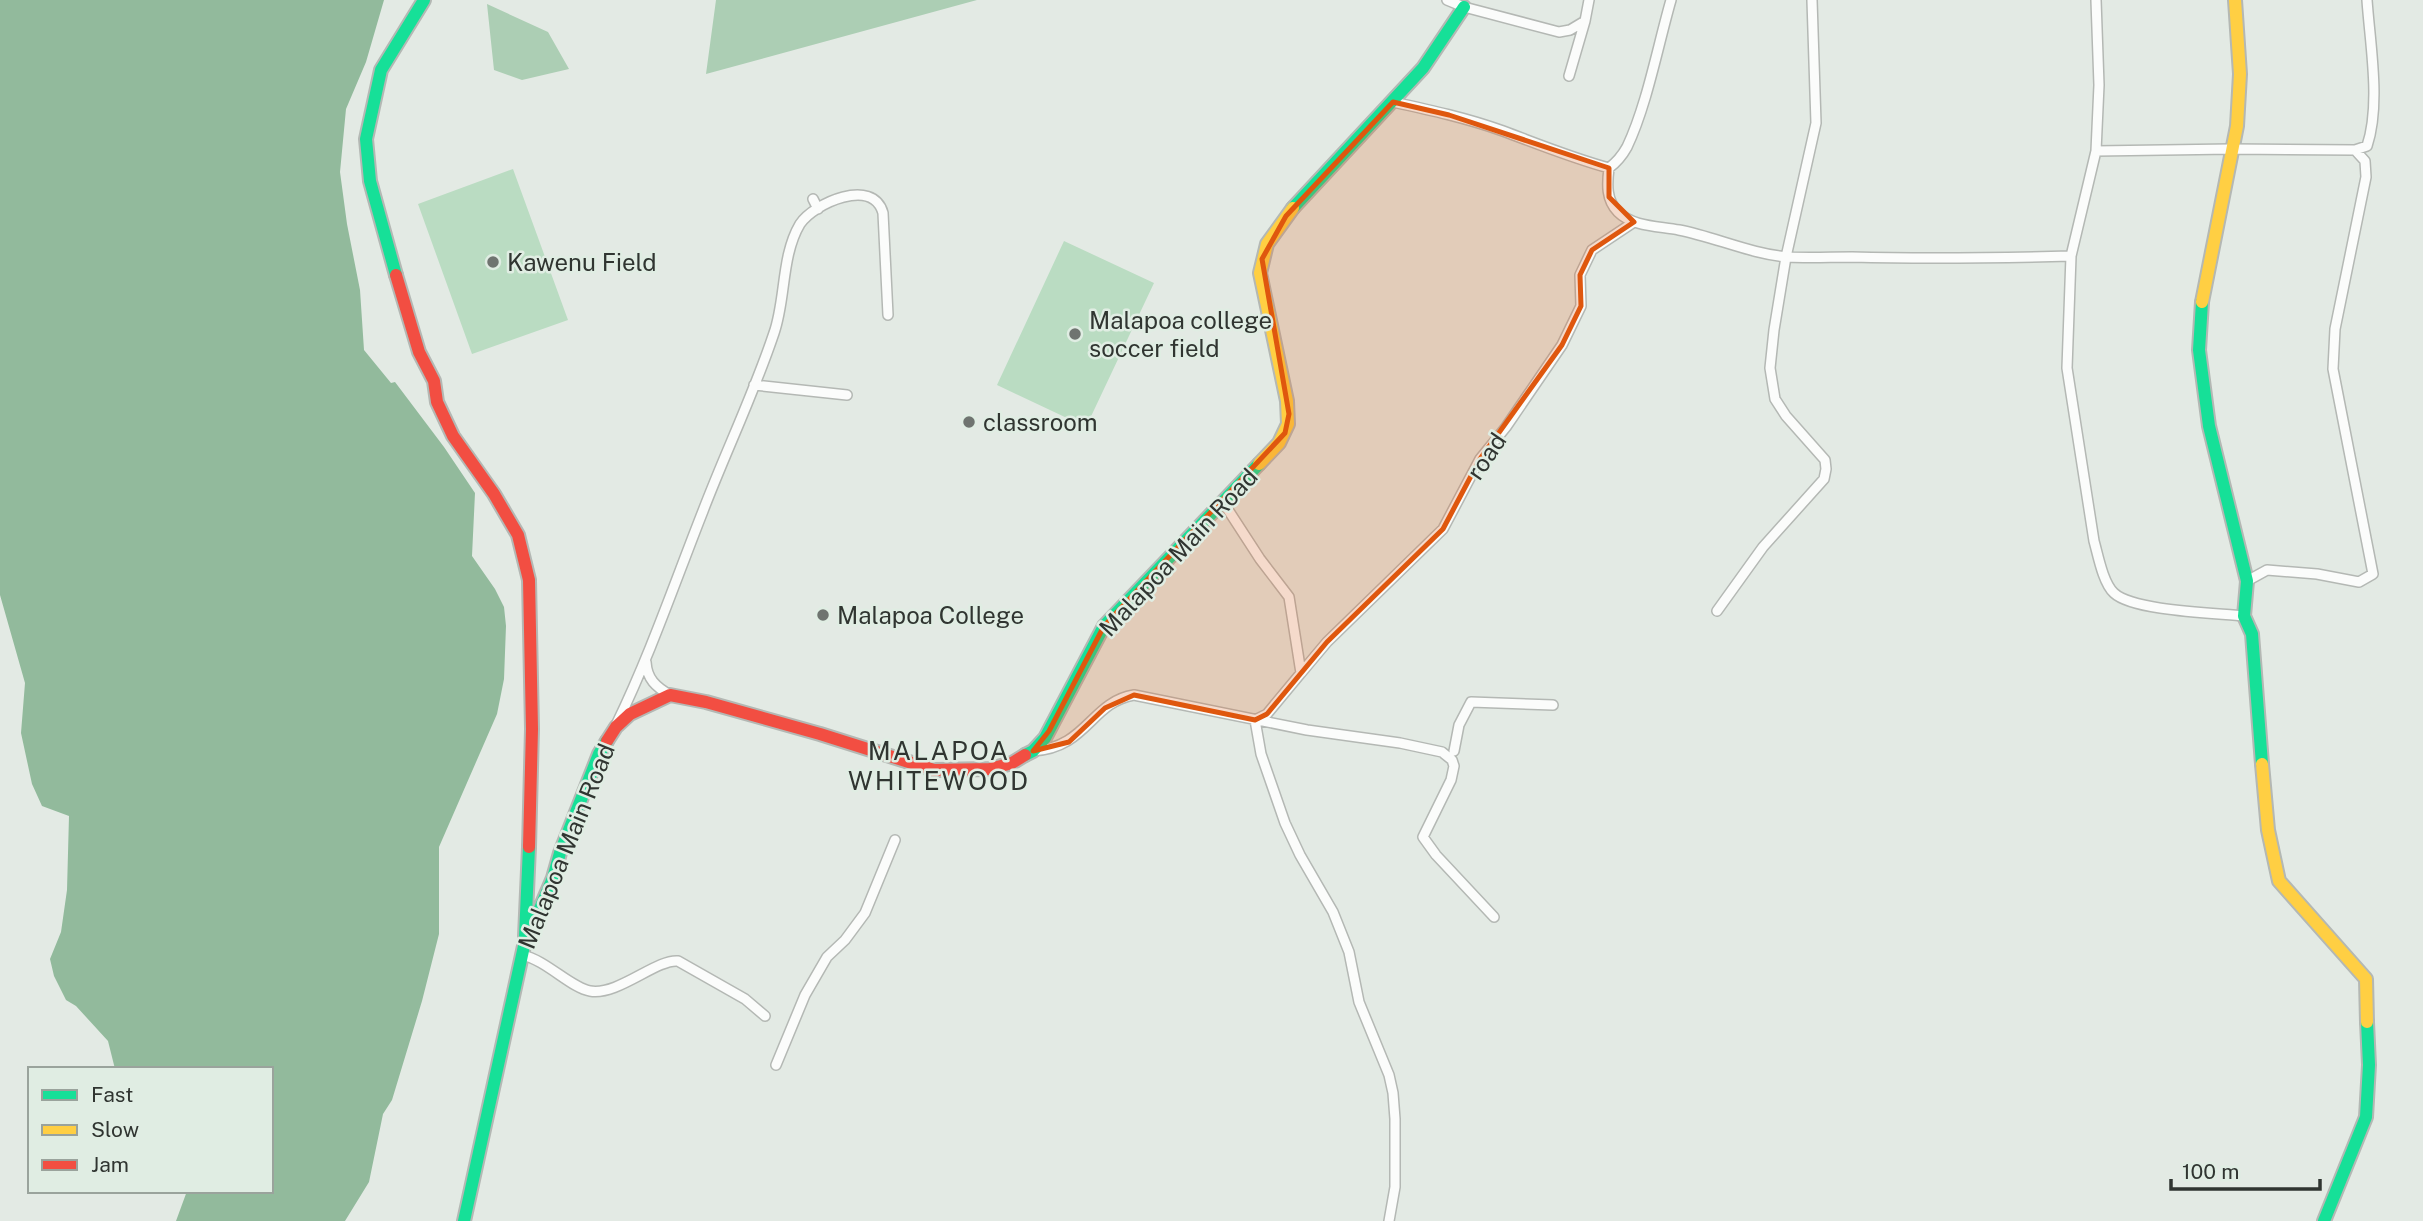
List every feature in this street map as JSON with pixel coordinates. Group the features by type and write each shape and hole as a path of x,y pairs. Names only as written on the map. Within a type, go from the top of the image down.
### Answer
{"street":[{"path":"424,0 381,70 366,139 367,161 374,201 419,352 434,382 437,402 453,436 494,494 518,535 529,580 531,741 528,902 523,951 588,991 618,986 667,961 678,961 745,999 765,1016"},
{"path":"1447,0 1559,32 1570,30 1585,21"},
{"path":"1569,76 1589,0"},
{"path":"1393,102 1449,114 1581,160 1609,167 1618,161 1627,147 1644,98 1671,0"},
{"path":"1717,611 1763,547 1824,479 1826,469 1825,460 1786,416 1775,399 1771,381 1774,330 1786,257 1816,123 1812,0"},
{"path":"2096,0 2099,85 2096,151 2071,256 2067,368 2094,541 2101,569 2113,593 2139,605 2244,616"},
{"path":"2235,0 2241,74 2237,126 2202,295 2199,350 2209,426 2247,581 2244,616 2252,634 2268,830 2279,881 2365,979 2369,1065 2366,1116 2324,1221"},
{"path":"2096,151 2355,150 2367,146 2373,127 2367,0"},
{"name":"Malapoa Main Road","path":"464,1221 523,951 584,792 600,754 616,727 630,714 670,695 706,702 820,734 934,770 951,772 990,769 1012,763 1033,751 1049,731 1104,626 1279,443 1288,424 1289,414 1261,273 1267,244 1286,216 1423,68 1464,6"},
{"path":"2247,581 2267,570 2317,574 2359,582 2373,574 2333,369 2335,329 2366,177 2365,161 2355,150"},
{"path":"1609,167 1609,197 1615,210 1634,222 1680,230 1786,257 1961,259 2071,256"},
{"path":"616,727 640,676 775,330 790,255 797,230 806,217 834,201 854,195 871,196 881,207 888,315"},
{"path":"813,199 818,209"},
{"name":"road","path":"1255,720 1267,714 1327,642 1444,528 1480,460 1506,428 1562,345 1581,306 1580,275 1592,250 1634,222"},
{"path":"754,385 847,395"},
{"path":"1223,502 1260,559 1289,597 1294,614 1301,673"},
{"path":"647,654 646,668 650,679 656,687 670,695"},
{"path":"1033,751 1045,750 1069,741 1116,700 1133,695 1330,734 1400,743 1443,752 1454,766 1451,780 1423,837 1436,855 1494,917"},
{"path":"1454,751 1459,725 1471,702 1553,705"},
{"path":"1255,720 1261,754 1285,823 1333,912 1349,952 1359,1002 1389,1075 1395,1119 1395,1187 1389,1221"},
{"path":"776,1065 805,996 827,957 845,940 865,913 895,840"}],"highlighted area":[{"path":"1393,102 1449,115 1609,168 1609,197 1634,222 1592,250 1580,275 1581,306 1562,345 1480,459 1443,529 1327,642 1267,714 1255,720 1134,695 1105,708 1069,742 1033,751 1049,731 1104,626 1285,433 1289,414 1262,259 1286,216"}],"shaded area":[{"path":"0,0 384,0 366,62 346,109 340,172 360,290 364,350 391,383 395,382 475,493 472,556 504,607 506,626 504,679 497,714 439,847 439,934 422,1001 392,1100 383,1114 369,1182 345,1221 176,1221 186,1193 273,1193 273,1067 114,1067 108,1041 76,1006 66,1000 54,976 50,959 61,932 67,890 69,816 42,806 32,784 21,733 25,683 0,595"},
{"path":"716,0 977,0 706,74"},
{"path":"487,4 548,32 569,69 522,80 494,70"},
{"name":"Kawenu Field","path":"513,169 568,320 472,354 418,204"},
{"name":"Malapoa college soccer field","path":"1064,241 1154,283 1086,427 997,385"}],"traffic: fast":[{"path":"396,275 370,181 366,139 381,70 424,0"},
{"path":"1293,208 1423,68 1464,7"},
{"path":"2202,302 2199,350 2209,426 2247,581 2244,616 2252,634 2262,764"},
{"path":"1025,755 1033,751 1045,738 1104,626 1259,464"},
{"path":"464,1221 524,946 553,878 560,853 599,754 607,741"},
{"path":"525,936 529,847"},
{"path":"2324,1221 2366,1117 2369,1065 2367,1022"}],"traffic: slow":[{"path":"2202,302 2237,126 2240,74 2235,0"},
{"path":"1259,464 1279,443 1288,424 1287,401 1260,273 1267,244 1293,208"},
{"path":"2262,764 2268,830 2279,881 2366,979 2367,1022"}],"traffic: jam":[{"path":"396,275 419,352 434,381 437,402 453,436 494,494 518,535 529,580 532,729 529,847"},
{"path":"607,741 616,727 630,714 670,695 706,702 820,734 934,770 990,769 1012,763 1025,755"}],"place":[{"name":"Kawenu Field","path":"493,262"},
{"name":"Malapoa college soccer field","path":"1075,334"},
{"name":"classroom","path":"969,422"},
{"name":"Malapoa College","path":"823,615"}],"district":[{"name":"MALAPOA WHITEWOOD","path":"939,765"}]}
